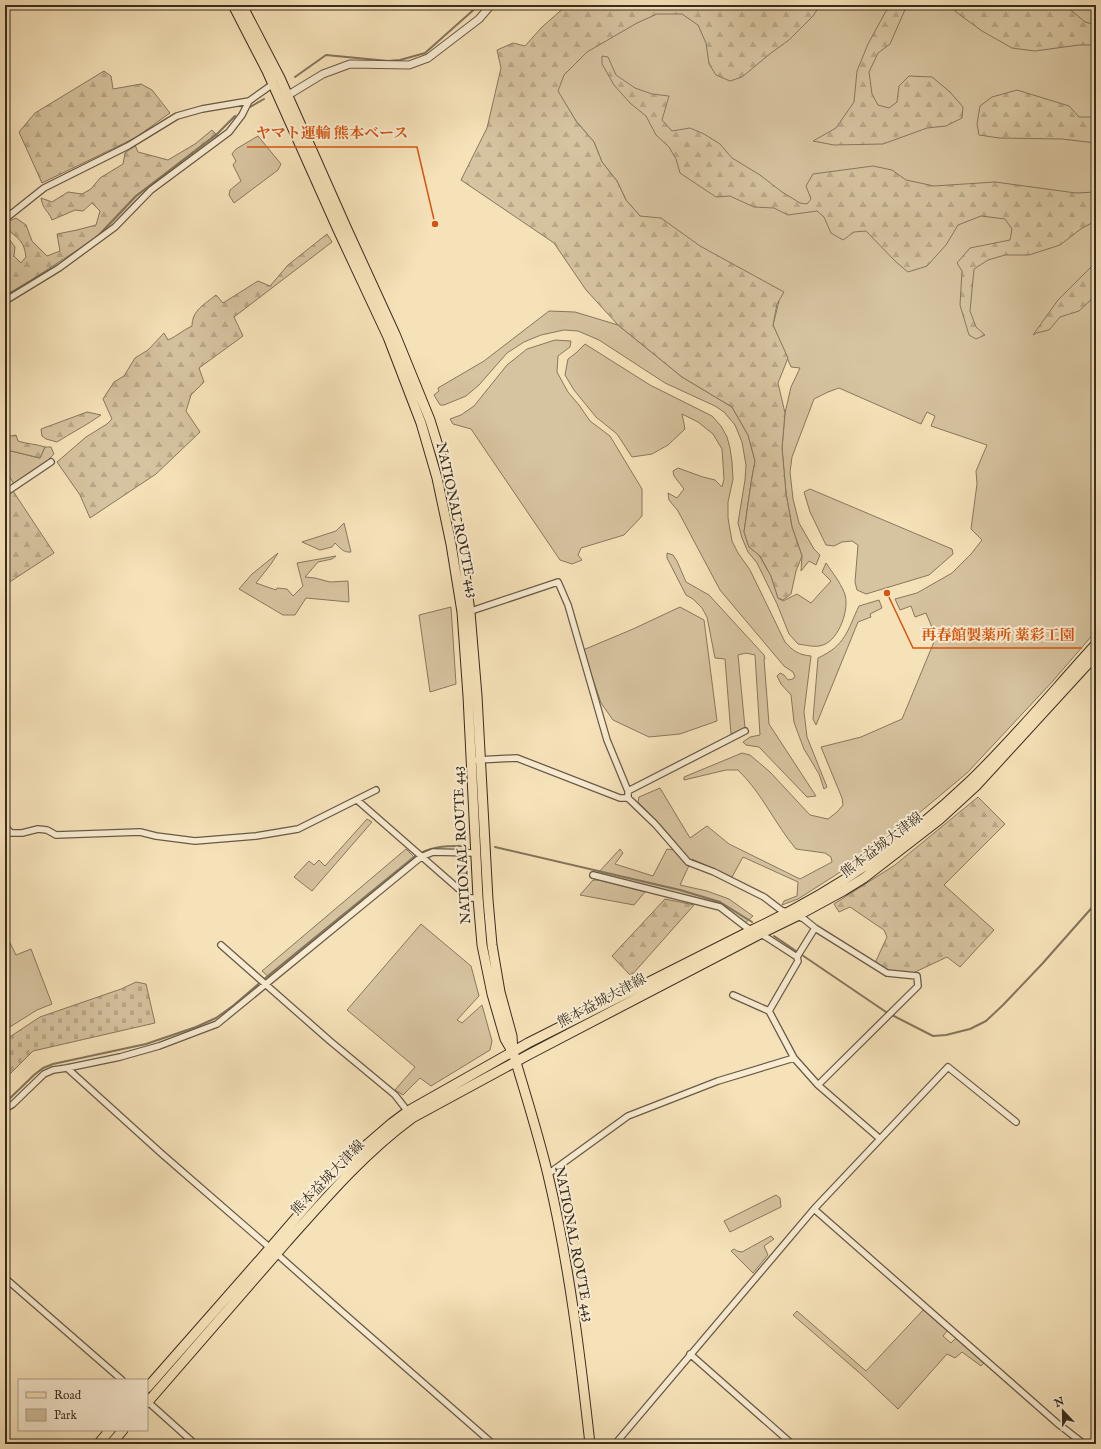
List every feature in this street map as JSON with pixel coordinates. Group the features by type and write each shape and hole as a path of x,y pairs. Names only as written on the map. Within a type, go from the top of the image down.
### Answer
{"main road":[{"name":"NATIONAL ROUTE 443","path":"233,5 273,84 284,98"},
{"name":"NATIONAL ROUTE 443","path":"242,5 388,336 421,423 437,478 466,612 481,760 488,900 492,945 498,986 512,1036 513,1052 548,1174 580,1346 590,1444"},
{"name":"NATIONAL ROUTE 443","path":"466,612 471,760 478,898 482,945 492,994 505,1039 513,1052"},
{"name":"熊本益城大津線","path":"793,914 856,873 899,841 969,782 1096,644"},
{"name":"熊本益城大津線","path":"410,1115 528,1044 843,891 864,878 939,820 976,786 1096,655"},
{"name":"熊本益城大津線","path":"148,1401 274,1251 326,1184 356,1154 392,1123 516,1062 756,932"},
{"name":"熊本益城大津線","path":"148,1387 274,1251"},
{"path":"98,1444 109,1431"},
{"path":"111,1444 122,1431"}],"street":[{"path":"284,98 323,74 350,64 409,66 428,58 479,19 491,5"},
{"path":"5,301 59,268 115,227 151,190 229,132 242,115 249,102 273,84"},
{"path":"5,219 44,188 128,146 177,116 202,109 249,102"},
{"path":"5,493 51,462"},
{"path":"466,612 558,582 568,605 607,740 628,791 628,798"},
{"path":"628,791 745,731"},
{"path":"471,760 517,758 620,798 628,798 655,824 688,862 714,872 764,897 781,910 804,919 815,928 887,973 917,976 918,986 818,1085"},
{"path":"5,826 11,833 22,833 38,829 47,830 56,835 140,832 156,836 195,841 256,836 298,829 376,790"},
{"path":"357,800 420,857 469,898 478,898"},
{"path":"5,1109 13,1104 44,1074 53,1070 120,1057 159,1046 206,1029 223,1020 420,857 433,852 476,853"},
{"path":"593,875 720,907 746,927 798,954"},
{"path":"769,1011 798,961 798,954 815,928"},
{"path":"221,945 330,1041 395,1095 410,1115"},
{"path":"733,995 769,1011 794,1058 818,1085 879,1138"},
{"path":"548,1174 628,1116 718,1081 794,1058"},
{"path":"615,1444 814,1209 879,1138 948,1067 1016,1122"},
{"path":"67,1068 162,1154 493,1444"},
{"path":"814,1209 1057,1423 1084,1444"},
{"path":"5,1278 121,1379"},
{"path":"690,1354 792,1444"},
{"path":"148,1403 195,1444"}],"green space":[{"path":"567,5 820,5 813,16 789,40 742,77 730,81 716,75 709,64 706,43 698,25 682,14 657,14 637,23 587,52 564,75 558,91 576,121 594,142 602,162 617,181 626,200 640,216 661,218 700,246 784,292 777,304 773,325 788,358 778,383 785,413 782,448 786,493 792,527 802,556 796,571 791,594 783,600 778,598 771,576 760,556 749,547 744,532 755,461 748,435 732,407 682,377 618,325 586,290 554,243 461,180 487,128 501,68 497,50 513,43 525,46 542,27"},
{"path":"651,5 1096,5 1096,631 1052,682 967,773 888,839 853,864 798,899 782,905 784,901 797,896 798,882 743,857 732,877 692,859 680,885 707,891 729,899 753,916 745,923 720,904 598,873 620,849 623,853 615,864 653,876 667,849 674,850 678,845 638,802 639,797 660,788 690,838 707,826 729,844 800,879 832,862 831,857 825,853 796,849 747,779 738,770 726,770 684,780 684,777 742,753 750,755 770,772 810,815 828,819 837,812 843,805 842,798 821,747 861,737 902,719 936,637 926,613 915,617 911,606 900,610 895,599 917,593 952,573 971,554 982,540 971,529 977,484 976,471 987,445 931,426 935,416 927,412 921,424 839,388 814,399 792,457 790,472 793,499 799,523 814,549 820,555 816,565 809,561 801,571 802,556 792,527 786,493 782,448 785,413 791,387 800,368 791,367 773,325 779,301 640,216 626,200 617,181 602,162 594,142 576,121 543,68"},
{"path":"892,5 907,5 890,44 878,53 869,72 872,94 878,105 889,108 897,102 899,86 909,76 932,77 950,92 963,107 962,118 946,126 927,128 883,144 834,145 813,141 836,128 854,102 857,71 868,44 886,11"},
{"path":"953,5 1065,5 1085,22 1096,25 1096,45 1079,45 1035,51 1012,48 982,31 956,12"},
{"path":"602,56 608,57 616,75 635,88 652,94 669,96 662,120 672,131 690,128 704,134 720,144 732,158 760,175 782,192 800,203 807,204 811,199 806,186 813,174 873,166 892,170 906,180 934,186 995,182 1076,193 1096,192 1096,221 1082,228 1060,245 1029,255 1005,255 988,260 974,269 970,311 976,327 985,335 976,339 969,335 960,305 962,271 957,263 970,248 1010,240 1012,229 1005,219 981,216 958,225 946,245 927,266 908,272 896,262 866,231 854,232 843,240 831,233 824,217 817,211 788,215 774,208 754,207 730,196 716,197 680,173 676,159 669,147 656,135 646,116 630,103 614,85 602,64"},
{"path":"104,71 111,76 113,89 141,84 152,90 170,113 135,138 42,183 19,132 35,113"},
{"path":"1017,90 1069,106 1079,117 1096,117 1096,143 1062,139 999,138 979,135 977,124 980,106 992,97"},
{"path":"212,130 218,136 145,191 112,225 82,247 5,297 5,244 9,239 15,247 14,256 21,263 26,257 24,247 20,241 7,229 7,222 16,218 26,225 32,241 47,256 60,251 57,234 96,225 100,211 92,203 83,211 75,210 52,220 43,205 41,198 52,202 68,192 82,194 91,189 100,178 123,164 125,153 135,145 138,152 168,160 195,144"},
{"path":"258,136 281,164 278,170 234,203 229,195 230,190 241,181 233,165 236,161 232,154 236,149"},
{"path":"327,234 332,242 234,317 243,336 199,368 204,382 191,395 186,411 200,432 156,474 90,518 80,495 57,462 86,437 107,424 112,419 103,399 114,382 124,376 135,358 148,350 164,333 168,340 192,326 194,316 197,312 216,295 223,303 258,281 270,286 288,265"},
{"path":"1096,262 1096,295 1079,311 1060,317 1049,330 1033,335 1058,300"},
{"path":"549,311 575,312 618,325 682,377 732,407 748,435 755,461 744,532 749,547 759,555 771,576 778,598 783,601 797,594 811,603 831,581 822,572 826,563 844,592 846,598 845,614 839,630 829,642 817,646 798,644 789,634 777,604 757,563 748,552 738,523 746,465 742,442 735,425 724,412 715,406 665,383 599,340 578,331 564,330 541,335 524,342 507,353 479,385 466,396 444,405 440,405 434,395 439,391 438,388 484,361"},
{"path":"555,340 571,341 570,347 558,356 557,372 568,392 590,421 610,436 642,489 642,516 624,535 581,548 578,555 582,560 572,564 560,560 471,429 453,424 450,419 461,415 474,406 507,365 527,349"},
{"path":"585,344 650,385 712,416 721,426 727,437 732,462 733,479 728,502 728,518 732,541 738,553 750,570 785,642 796,652 811,656 804,712 807,737 827,787 824,789 819,774 804,749 794,722 791,695 781,684 777,676 780,673 788,680 793,679 795,676 793,672 784,666 720,590 678,511 669,500 668,493 677,498 684,489 674,476 673,471 678,468 715,480 722,487 724,479 722,449 713,434 698,422 682,414 685,429 668,445 652,454 632,457 617,434 596,417 574,390 565,375 568,359"},
{"path":"87,412 101,415 57,442 46,439 42,436 41,429"},
{"path":"16,435 18,441 45,447 40,458 11,451 5,454 5,437"},
{"path":"45,447 51,447 54,454 45,463 14,484 5,469 5,454 11,451 40,458"},
{"path":"810,489 952,549 953,554 929,575 866,594 857,590 855,582 858,545 852,541 842,542 834,546 826,545 810,512 804,492"},
{"path":"13,491 54,553 5,585 5,497"},
{"path":"344,523 351,552 344,551 335,543 332,547 320,550 302,542 336,531"},
{"path":"278,553 256,583 276,590 277,588 287,589 293,596 303,586 297,563 336,556 332,559 318,562 305,577 330,582 348,581 349,602 306,598 295,615 283,615 239,589 252,574"},
{"path":"667,553 673,555 677,561 686,582 709,595 764,655 769,724 816,796 807,797 759,747 746,745 743,742 750,737 760,735 755,655 746,653 738,655 745,728 731,734 725,659 715,658 707,617 702,608 693,599 686,595 667,558"},
{"path":"879,600 882,608 870,614 871,617 858,622 816,725 813,719 818,658 835,648 840,642 848,630 859,606"},
{"path":"451,607 456,684 430,692 419,615"},
{"path":"680,607 704,620 717,721 680,734 649,737 613,720 601,703 583,650"},
{"path":"978,797 1005,824 944,885 994,930 960,967 947,957 913,973 888,971 875,963 887,937 884,930 850,907 839,912 834,904 895,865"},
{"path":"367,819 372,822 312,891 294,877 309,861 314,865 319,860 325,866"},
{"path":"406,849 415,858 270,978 262,971"},
{"path":"593,880 599,880 645,892 634,905 580,895"},
{"path":"665,899 694,905 631,976 612,956"},
{"path":"421,924 471,966 479,996 457,1020 462,1023 482,1005 492,1041 490,1050 431,1086 420,1078 403,1095 395,1090 415,1067 347,1010"},
{"path":"5,933 16,955 31,949 52,1004 37,1010 5,1030"},
{"path":"136,982 146,984 155,1023 33,1051 10,1074 5,1075 5,1040 40,1017 121,989"},
{"path":"776,1195 780,1198 781,1207 730,1232 724,1221"},
{"path":"771,1236 774,1239 764,1246 768,1255 753,1273 731,1251 734,1249 742,1252"},
{"path":"924,1309 948,1330 943,1336 951,1343 956,1338 984,1363 981,1366 962,1352 955,1358 947,1354 898,1409 862,1375 793,1315 797,1311 866,1371"}],"waterway":[{"path":"295,77 326,55 388,61 400,60 425,53 479,5"},
{"path":"250,107 264,99"},
{"path":"97,237 136,196 217,134 235,116"},
{"path":"5,296 68,259"},
{"path":"5,1103 43,1068 53,1064 146,1044 196,1027 216,1018 234,1005 414,857 431,849 463,846"},
{"path":"495,847 680,890 720,902 752,922"},
{"path":"774,936 886,1012 933,1036 946,1035 970,1029 986,1021 1042,964 1096,903"}],"place":[{"name":"ヤマト運輸 熊本ベース","path":"435,224"},
{"name":"再春館製薬所 薬彩工園","path":"887,593"}]}
